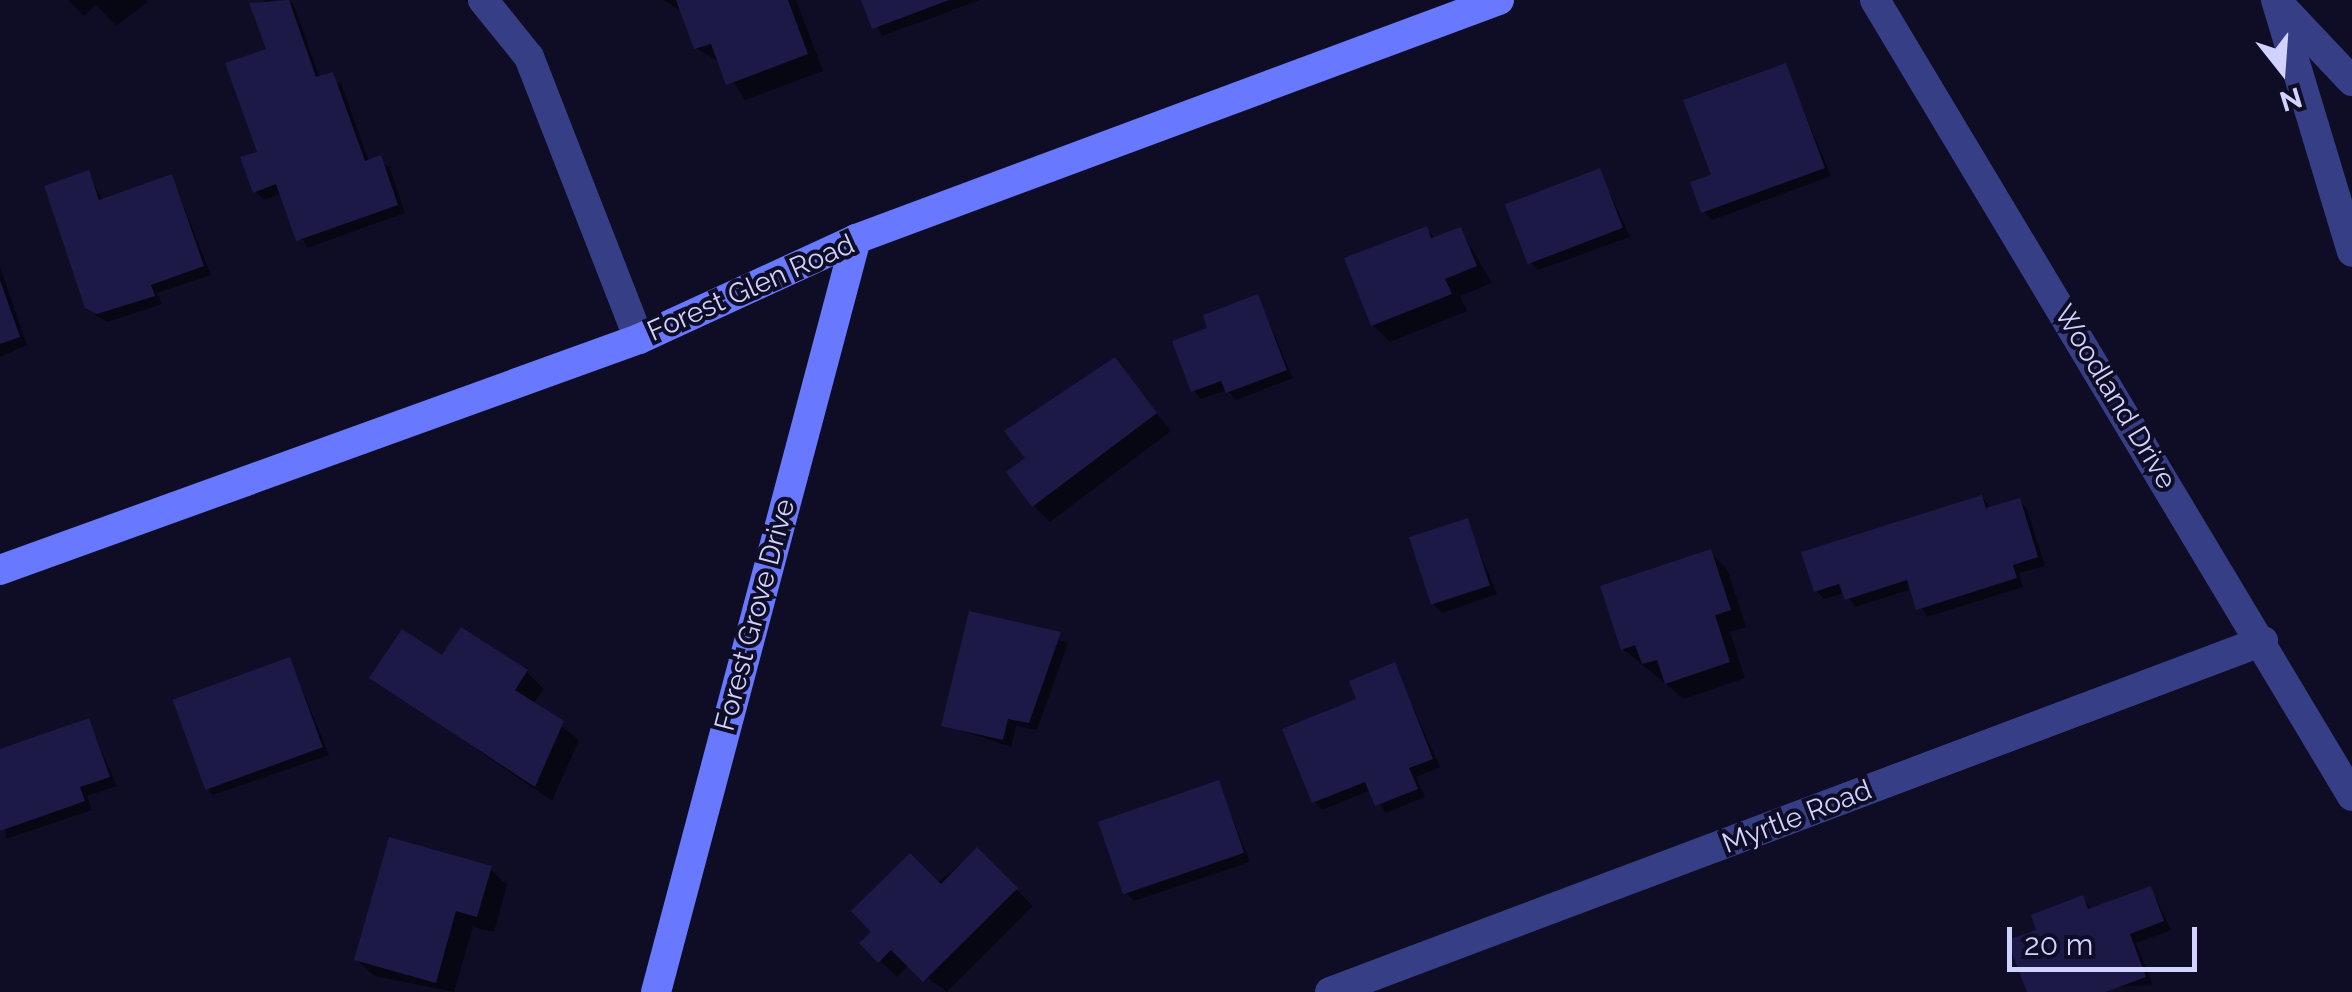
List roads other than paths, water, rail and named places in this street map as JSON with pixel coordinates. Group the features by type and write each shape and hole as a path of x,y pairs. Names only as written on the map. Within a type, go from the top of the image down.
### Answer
{"street":[{"path":"483,0 529,57 638,339"},
{"name":"Forest Glen Road","path":"0,570 638,339 856,240 1499,0"},
{"name":"Woodland Drive","path":"1875,0 2263,641 2352,796"},
{"path":"2276,0 2352,81"},
{"path":"2276,0 2352,252"},
{"name":"Forest Grove Drive","path":"656,992 856,240"},
{"name":"Myrtle Road","path":"1330,992 2263,641"}]}
